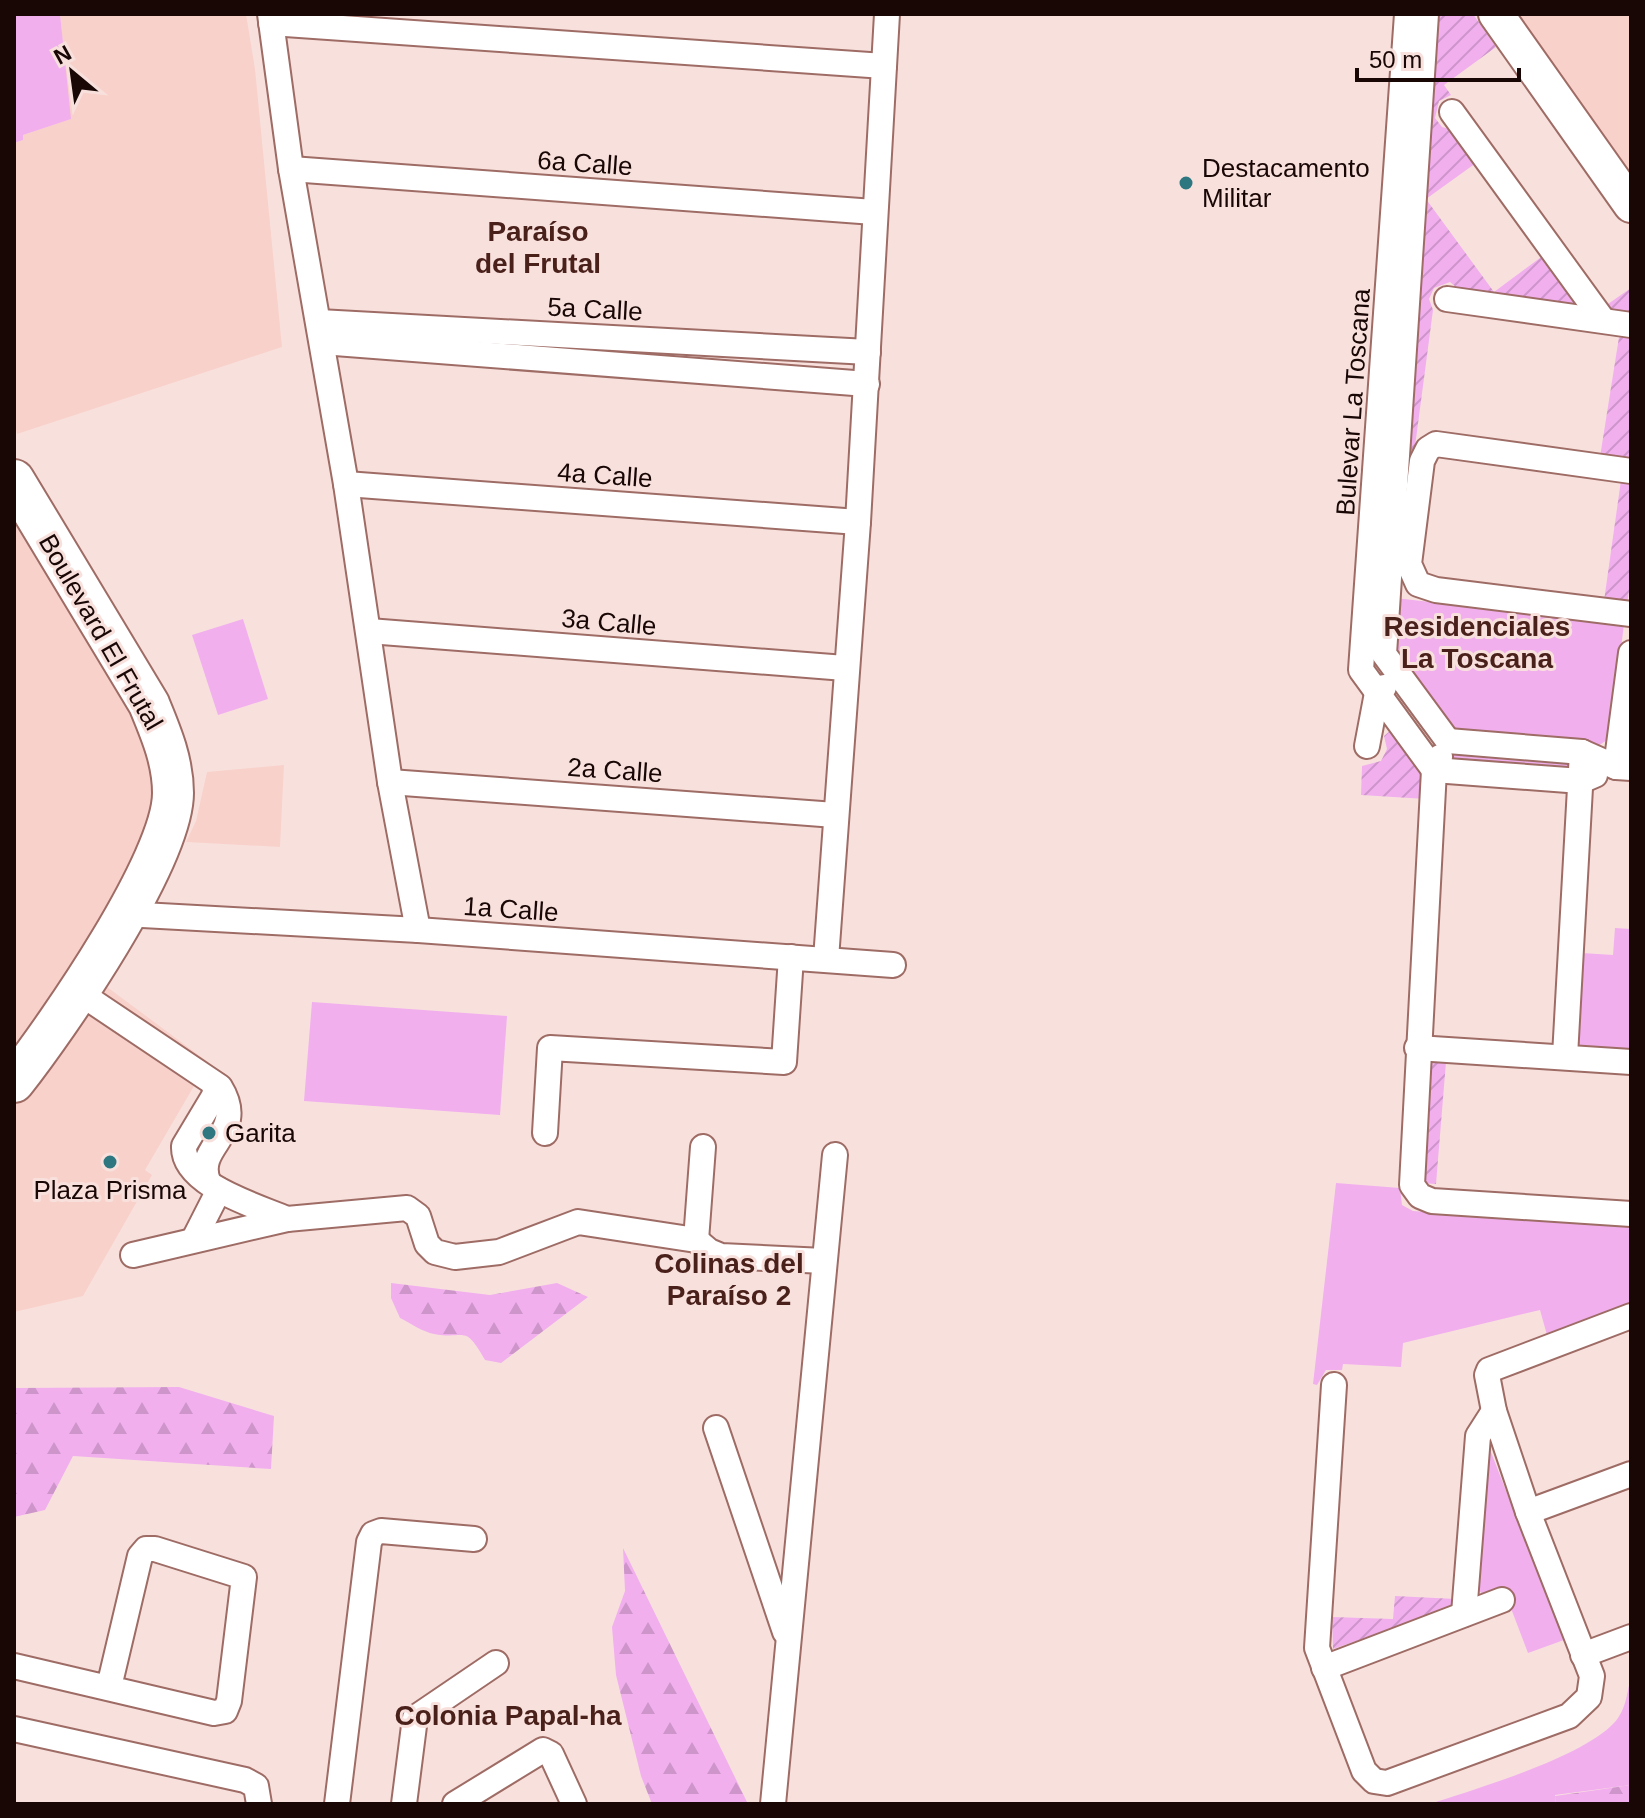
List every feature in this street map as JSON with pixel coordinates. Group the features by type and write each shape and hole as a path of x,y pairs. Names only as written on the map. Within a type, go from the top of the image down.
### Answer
{"main road":[{"path":"1496,14 1631,205"},
{"name":"Boulevard El Frutal","path":"14,480 149,704 170,762 173,794 169,824 150,869 77,991 14,1082"}],"street":[{"path":"826,959 867,384 887,14"},
{"name":"Bulevar La Toscana","path":"1407,14 1361,670 1434,770"},
{"name":"Bulevar La Toscana","path":"1426,14 1384,654 1448,741"},
{"path":"418,930 390,782 346,484 291,169 271,18 884,66"},
{"path":"1452,112 1603,320"},
{"name":"6a Calle","path":"291,169 874,212"},
{"path":"1447,299 1631,325"},
{"name":"5a Calle","path":"321,332 868,352"},
{"name":"5a Calle","path":"321,332 867,384"},
{"path":"1631,471 1436,444 1428,449 1422,461 1409,564 1418,584 1436,590 1631,614"},
{"name":"4a Calle","path":"346,484 858,522"},
{"name":"3a Calle","path":"369,631 845,668"},
{"path":"1623,767 1631,653"},
{"path":"1367,746 1377,693 1399,675"},
{"path":"1623,767 1582,752 1448,741 1434,770 1411,1176 1420,1196 1432,1201 1631,1214"},
{"path":"1565,1056 1582,752"},
{"path":"1434,770 1581,781 1623,767"},
{"name":"2a Calle","path":"390,782 835,815"},
{"name":"1a Calle","path":"124,914 418,930 893,965"},
{"path":"545,1133 550,1048 784,1062 791,957"},
{"path":"77,991 216,1085 214,1096 184,1146 187,1164 213,1185 287,1219"},
{"path":"1417,1048 1631,1062"},
{"path":"696,1240 703,1147"},
{"path":"773,1804 835,1155"},
{"path":"194,1239 213,1185"},
{"path":"133,1255 287,1219 407,1208 418,1216 427,1244 435,1252 455,1257 499,1252 578,1222 696,1240 721,1256 824,1261"},
{"path":"1334,1385 1317,1648 1364,1771 1374,1781 1387,1783 1578,1711 1589,1697 1593,1683 1528,1512 1487,1381 1489,1370 1631,1316"},
{"path":"1464,1614 1478,1436 1494,1411"},
{"path":"716,1428 788,1642"},
{"path":"1528,1512 1631,1474"},
{"path":"337,1804 369,1542 373,1534 381,1531 474,1539"},
{"path":"14,1666 214,1713 225,1711 229,1701 244,1577 155,1549 146,1549 140,1556 109,1687"},
{"path":"1324,1668 1502,1600"},
{"path":"1583,1655 1631,1637"},
{"path":"404,1804 415,1718 496,1663"},
{"path":"14,1729 245,1780 256,1786 259,1804"},
{"path":"455,1804 543,1750 551,1754 574,1804"}],"shaded area":[{"path":"60,14 246,14 255,69 282,347 17,434 14,419 14,143 23,140 23,135 70,119"},
{"path":"1515,14 1631,14 1631,176"},
{"path":"14,523 103,661 132,713 148,754 153,805 103,984 208,1062 145,1170 152,1175 83,1296 14,1312"},
{"path":"284,765 280,847 186,842 196,821 207,772"}],"green space":[{"path":"14,14 60,14 71,119 23,135 23,140 14,143"},
{"path":"1438,14 1473,14 1496,47 1444,85 1451,95 1439,101 1435,118 1442,127 1453,130 1476,163 1426,199 1494,292 1544,255 1584,310 1463,293 1450,282 1434,288 1429,299 1433,310 1395,598"},
{"path":"1631,288 1631,314 1608,311 1605,306"},
{"path":"1619,337 1631,338 1631,461 1600,457"},
{"path":"1621,480 1631,481 1631,578 1627,604 1604,601"},
{"path":"1395,598 1624,624 1610,738 1598,746 1457,734 1391,646"},
{"path":"243,619 268,699 218,715 192,635"},
{"path":"1391,730 1427,778 1426,799 1361,795 1362,766 1381,761 1387,749 1384,736"},
{"path":"1448,741 1582,752 1581,781 1434,770"},
{"path":"1615,928 1631,929 1631,1053 1575,1050 1582,953 1613,955"},
{"path":"312,1002 507,1016 500,1115 304,1101"},
{"path":"1432,1061 1446,1062 1436,1184 1422,1183"},
{"path":"1336,1183 1400,1188 1402,1205 1413,1211 1631,1227 1631,1305 1547,1335 1540,1310 1403,1343 1401,1367 1343,1364 1342,1370 1326,1370 1317,1385 1313,1384"},
{"path":"391,1283 490,1295 557,1283 588,1297 501,1363 485,1360 473,1341 464,1335 430,1333 400,1318 391,1298"},
{"path":"179,1387 274,1416 271,1469 73,1456 45,1510 14,1517 14,1388"},
{"path":"1489,1447 1564,1640 1528,1653 1504,1590 1483,1595 1477,1588"},
{"path":"623,1548 748,1804 652,1804 641,1776 616,1675 612,1627 625,1591"},
{"path":"1395,1596 1456,1599 1455,1607 1333,1649 1332,1617 1393,1619"},
{"path":"1631,1677 1631,1785 1555,1795 1556,1804 1430,1804 1531,1769 1584,1745 1618,1718"},
{"path":"1631,1785 1631,1804 1556,1804 1555,1796"}],"place":[{"name":"Destacamento Militar","path":"1186,183"},
{"name":"Garita","path":"209,1133"},
{"name":"Plaza Prisma","path":"110,1162"}],"district":[{"name":"Paraíso del Frutal","path":"538,247"},
{"name":"Residenciales La Toscana","path":"1477,642"},
{"name":"Colinas del Paraíso 2","path":"729,1279"},
{"name":"Colonia Papal-ha","path":"508,1715"}]}
